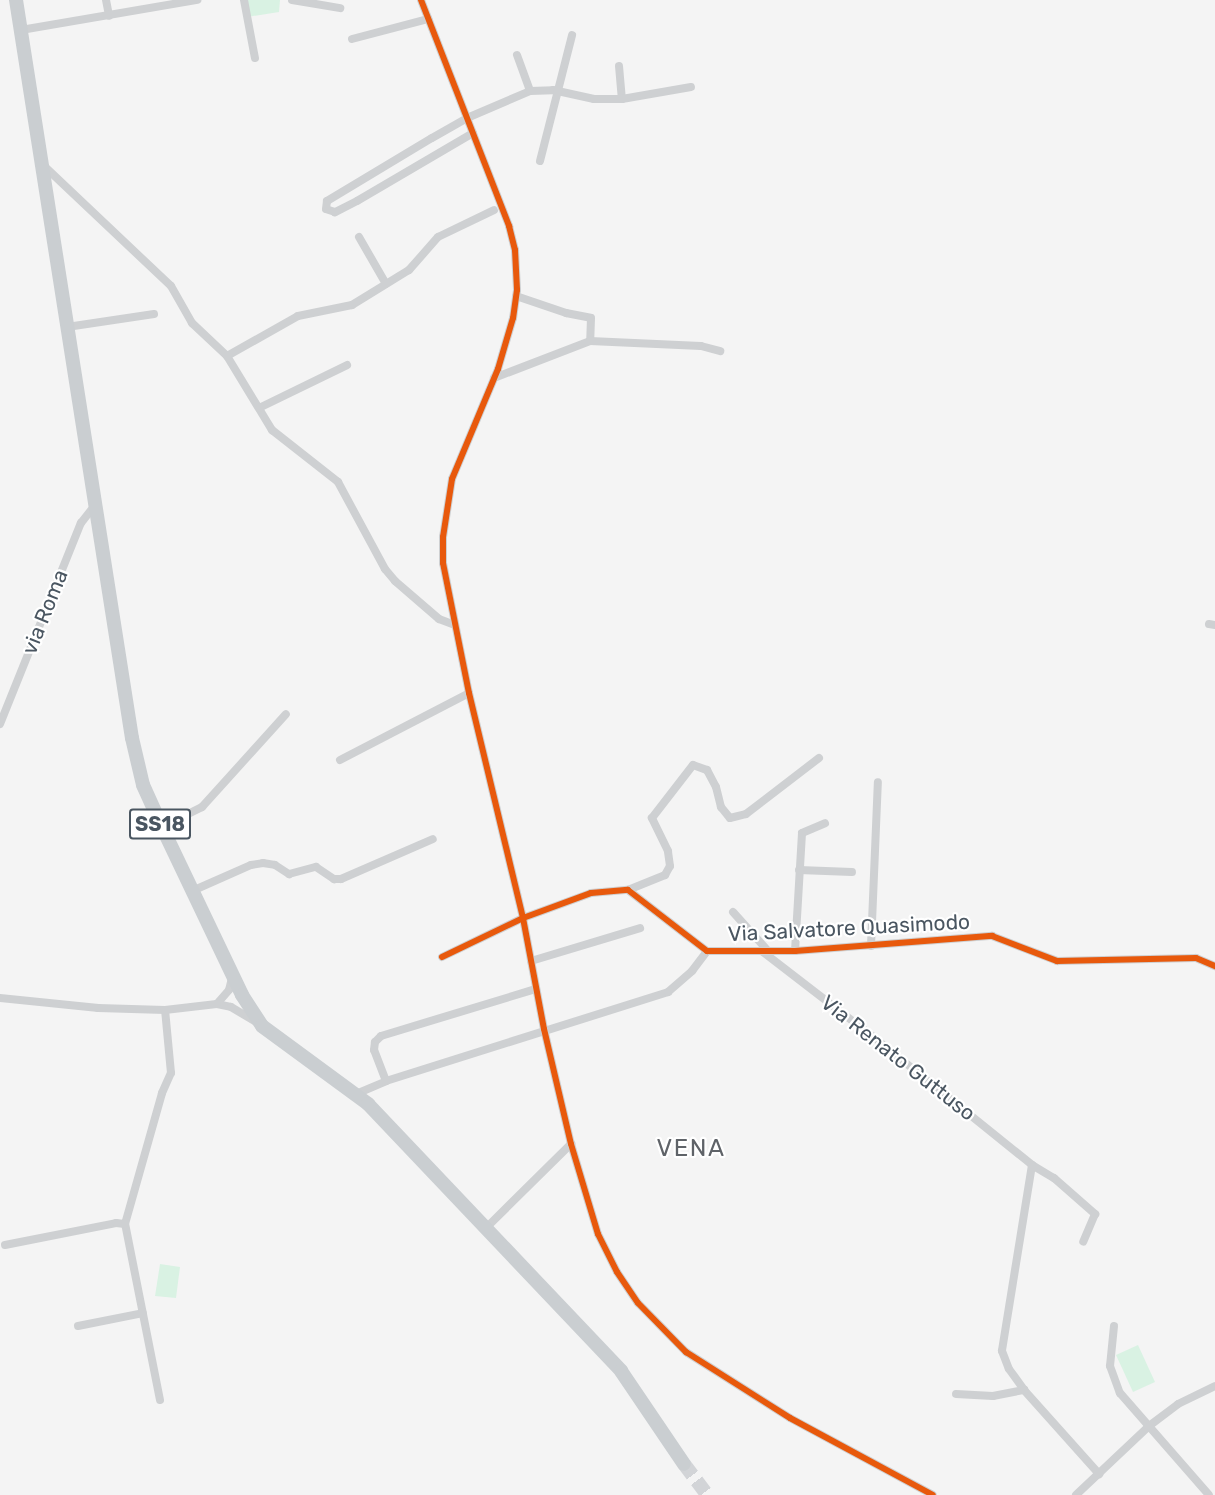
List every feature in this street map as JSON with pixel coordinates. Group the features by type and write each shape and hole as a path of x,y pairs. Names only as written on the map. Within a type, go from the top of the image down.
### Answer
{"main road":[{"name":"SS18","path":"15,0 132,738 143,785 162,827 242,995 262,1026 356,1094 486,1228 621,1371 684,1464"}],"street":[{"path":"106,0 109,16"},
{"path":"21,30 197,0"},
{"path":"244,0 255,58"},
{"path":"292,0 340,8"},
{"path":"421,0 509,226 515,249 516,296 508,339 452,479 446,510 443,563 469,693 523,918 544,1029 571,1144 598,1234 617,1272 638,1303 686,1352 790,1418 933,1495"},
{"path":"352,39 428,19"},
{"path":"540,161 572,35"},
{"path":"517,55 530,91"},
{"path":"619,66 622,99"},
{"path":"473,133 357,201 335,212 326,209 327,201 467,118 530,91 559,91 594,99 622,99 691,87"},
{"path":"40,163 171,286 192,323 228,356 272,430 338,482 385,569 395,581 439,620 455,625"},
{"path":"228,356 298,316 352,305 409,270 438,237 494,210"},
{"path":"359,237 386,284"},
{"path":"516,296 566,314 591,318 590,341"},
{"path":"67,327 154,314"},
{"path":"494,378 590,341 702,346 720,351"},
{"path":"259,408 347,365"},
{"name":"via Roma","path":"0,724 81,523 96,504"},
{"path":"340,760 469,693"},
{"path":"162,827 202,807 286,714"},
{"path":"441,957 523,918 591,893 628,890 665,875 670,866 668,851 652,818 693,765 707,770 716,787 721,807 730,818 746,814 819,758"},
{"path":"871,946 878,782"},
{"path":"795,951 802,833 825,823"},
{"path":"192,891 252,865 263,863 275,865 289,874 316,867 334,879 341,879 432,839"},
{"path":"800,870 852,872"},
{"name":"Via Salvatore Quasimodo","path":"628,890 707,951 795,951 992,936 1057,961 1196,958 1215,966"},
{"name":"Via Renato Guttuso","path":"733,912 766,952 1032,1165 1054,1178 1095,1214 1083,1242"},
{"path":"531,961 640,928"},
{"path":"356,1094 386,1081 544,1029 668,992 692,971 707,951"},
{"path":"221,1003 229,990 232,974"},
{"path":"386,1081 374,1050 375,1042 381,1036 536,989"},
{"path":"0,998 98,1008 165,1010 221,1003 242,995"},
{"path":"221,1003 262,1026"},
{"path":"160,1400 125,1224 162,1093 171,1073 165,1010"},
{"path":"486,1228 571,1144"},
{"path":"1032,1165 1002,1342 1009,1369 1024,1390 1099,1474"},
{"path":"5,1245 116,1223 125,1224"},
{"path":"78,1326 143,1313"},
{"path":"1114,1326 1112,1374 1120,1393 1209,1495"},
{"path":"1076,1495 1149,1426 1178,1404 1215,1386"},
{"path":"956,1394 993,1396 1024,1390"}],"green space":[{"path":"244,0 280,0 279,12 247,17"},
{"path":"160,1264 180,1267 176,1298 155,1296"},
{"path":"1138,1345 1155,1382 1133,1392 1116,1355"}],"tunnel":[{"path":"684,1464 707,1495"}],"cycle path":[{"path":"421,0 509,226 515,250 517,290 513,318 498,369 452,479 443,537 443,563 469,693 523,918 544,1029 571,1144 598,1234 617,1272 638,1303 686,1352 790,1418 933,1495"},
{"path":"442,957 523,918 591,893 628,890 707,951 795,951 992,936 1057,961 1196,958 1215,966"}],"district":[{"name":"VENA","path":"691,1149"}]}
